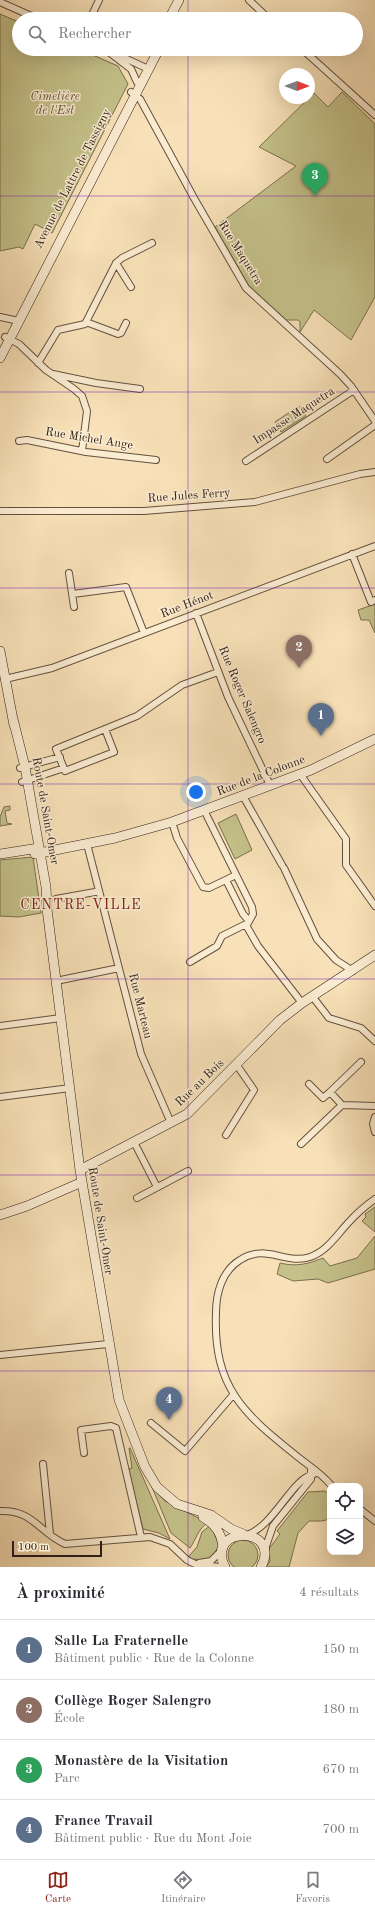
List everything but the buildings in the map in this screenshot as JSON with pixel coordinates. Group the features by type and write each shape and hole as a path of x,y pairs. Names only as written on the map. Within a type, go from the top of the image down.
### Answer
{"main road":[{"path":"173,12 179,0"},
{"path":"177,12 183,0"},
{"path":"0,358 16,320 134,93 151,56"},
{"path":"147,66 154,56"},
{"path":"0,347 8,338"},
{"name":"Route de Saint-Omer","path":"0,652 5,679 4,691 13,719 37,851 47,890 47,909 80,1170 108,1344 119,1400 149,1477 166,1497 208,1519 216,1527 221,1536 223,1549 222,1559 225,1567"},
{"name":"Rue de la Colonne","path":"0,854 37,851 87,844 172,822 300,774 375,739"},
{"name":"Rue au Bois","path":"80,1170 171,1123 189,1112 264,1034 302,1003 353,971 375,955"},
{"path":"0,1215 28,1206 82,1182"},
{"name":"Route de Saint-Omer","path":"192,1510 211,1515 230,1528 258,1540 264,1552"},
{"path":"223,1549 231,1538 245,1534"},
{"path":"261,1567 264,1552"}],"street":[{"path":"93,12 99,0"},
{"path":"249,0 262,12"},
{"path":"0,2 22,12"},
{"path":"114,56 132,71 140,80"},
{"path":"122,56 147,66"},
{"path":"310,56 375,115"},
{"name":"Rue Maquetra","path":"134,93 140,99 194,198 246,288 326,359 354,390 375,421"},
{"path":"38,363 58,330 65,327 80,326 86,322 116,263 122,258 152,243"},
{"path":"116,263 131,287"},
{"path":"0,317 16,320"},
{"path":"86,322 118,334 121,333 126,323"},
{"path":"8,338 21,346 50,373 77,391 85,402 87,414 82,451"},
{"path":"50,373 96,383 140,389"},
{"name":"Impasse Maquetra","path":"246,461 354,390"},
{"path":"327,459 375,425"},
{"name":"Rue Michel Ange","path":"19,441 27,440 82,451 156,460"},
{"name":"Rue Jules Ferry","path":"0,511 144,511 255,502 360,474 375,472"},
{"name":"Rue Hénot","path":"5,679 52,668 375,546"},
{"path":"352,554 371,602 375,600"},
{"path":"70,573 74,607"},
{"path":"72,594 126,587 144,633"},
{"name":"Rue Roger Salengro","path":"196,613 218,672 270,785"},
{"path":"105,729 114,752 65,771 56,749 105,729 137,716 182,685 218,672"},
{"path":"23,768 60,757"},
{"path":"25,781 64,768"},
{"path":"300,774 346,840 346,866 375,906"},
{"path":"243,796 283,866 317,939 336,960 353,971"},
{"path":"190,962 217,946 222,936 248,923 253,914 253,909 204,810"},
{"path":"172,822 176,835 201,886 208,888 236,875"},
{"name":"Rue Marteau","path":"87,844 97,892 144,1063 171,1123"},
{"path":"226,880 248,923 255,941 302,1003"},
{"path":"56,899 97,892"},
{"path":"56,981 119,968"},
{"path":"312,996 329,1018 361,1028 375,1041"},
{"path":"0,1026 61,1018"},
{"path":"308,1084 323,1098 361,1062"},
{"path":"226,1135 254,1090 236,1064"},
{"path":"0,1097 70,1088"},
{"path":"330,1092 342,1105"},
{"path":"301,1144 342,1105 375,1106"},
{"path":"375,1117 373,1124 375,1132"},
{"path":"134,1142 157,1187"},
{"path":"137,1198 188,1171"},
{"path":"329,1483 251,1419 233,1394 222,1365 216,1335 217,1299 226,1273 238,1261 253,1254 270,1253 298,1259 319,1253 329,1245 352,1218 375,1199"},
{"path":"0,1355 108,1344"},
{"path":"151,1423 185,1451 233,1394"},
{"path":"84,1453 81,1430 111,1426 116,1428 141,1537"},
{"path":"300,1459 306,1471 301,1482"},
{"path":"43,1464 50,1534"},
{"path":"264,1552 266,1540 273,1526 310,1481 313,1474 311,1467"},
{"path":"245,1534 265,1524 301,1482 313,1474 322,1476"},
{"path":"310,1481 320,1479 327,1483"},
{"path":"0,1511 20,1512 63,1543 70,1544 141,1537 153,1538 167,1543 191,1562 201,1566 219,1567"},
{"path":"363,1511 375,1521"},
{"path":"191,1562 209,1562 223,1549"}],"green space":[{"name":"Cimetière de l'Est","path":"0,14 12,19 12,56 95,56 118,66 128,84 52,233 35,224 23,249 19,247 0,251"},
{"path":"342,92 375,124 375,297 351,340 314,310 300,332 300,322 298,320 286,320 249,286 215,227 296,166 259,147 303,104 315,104 315,94 328,107"},
{"path":"299,406 306,416 281,432 275,422"},
{"path":"375,604 375,633 369,620 361,620 358,610"},
{"path":"10,806 10,810 5,811 7,823 12,824 0,826 0,817 4,807"},
{"path":"236,814 252,850 235,859 218,823"},
{"path":"33,857 41,913 19,917 0,916 0,860"},
{"path":"375,1207 375,1232 362,1221 366,1217 365,1214"},
{"path":"375,1236 375,1269 328,1283 318,1279 293,1281 277,1274 280,1263 291,1265 302,1264 323,1258 330,1266 357,1258"},
{"path":"129,1448 170,1539 159,1533 143,1529 128,1469 132,1468"},
{"path":"152,1487 165,1501 208,1523 199,1531 190,1548 171,1533"},
{"path":"325,1491 327,1493 327,1520 309,1521 298,1533 289,1567 266,1567 270,1561 269,1549 280,1534 277,1531 308,1492"},
{"path":"211,1525 219,1546 211,1558 205,1560 192,1559 189,1556 197,1547 202,1532"},
{"path":"243,1540 249,1542 256,1549 258,1555 256,1561 250,1567 236,1567 230,1561 228,1555 233,1545"}],"place":[{"name":"Monastère de la Visitation","path":"315,196"},
{"name":"Collège Roger Salengro","path":"299,668"},
{"name":"Salle La Fraternelle","path":"321,736"},
{"name":"France Travail","path":"169,1420"}],"district":[{"name":"CENTRE-VILLE","path":"81,905"}]}
